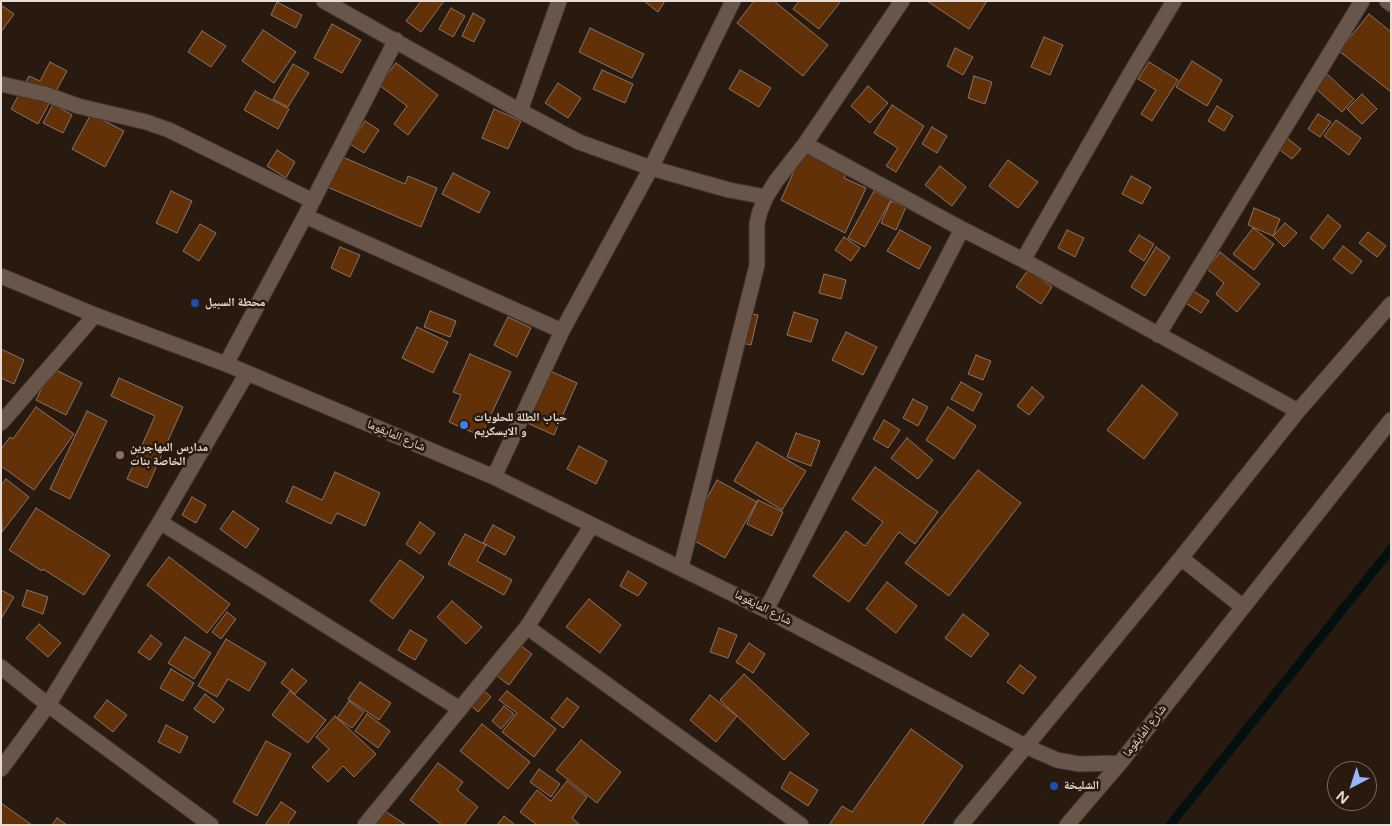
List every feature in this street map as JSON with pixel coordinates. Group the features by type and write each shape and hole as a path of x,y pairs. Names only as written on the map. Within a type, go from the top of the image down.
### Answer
{"street":[{"path":"324,1 396,40 520,112 578,142 652,168 729,190 766,197"},
{"path":"520,112 559,1"},
{"path":"494,477 562,331 652,168 734,1"},
{"path":"682,567 757,265 757,223 760,211 766,197 805,144 902,1"},
{"path":"1023,260 1174,1"},
{"path":"1158,335 1362,1"},
{"path":"1387,1 1391,4"},
{"path":"226,364 396,40"},
{"path":"1,84 45,94 86,109 146,122 169,130 313,201"},
{"path":"805,144 1023,260 1298,411"},
{"path":"305,216 562,331"},
{"path":"766,610 962,229"},
{"name":"شارع المايقوما","path":"1,276 94,314 226,364 494,477 682,567 1025,746 1058,760 1079,764 1120,762 1391,420"},
{"path":"961,825 1181,558 1298,411 1391,304"},
{"path":"1,423 94,314"},
{"path":"1,769 48,705 160,522 247,373"},
{"path":"160,522 460,709"},
{"path":"365,825 527,627 592,525"},
{"path":"1181,558 1243,607"},
{"path":"527,627 801,825"},
{"path":"1,667 48,705 212,825"},
{"path":"1067,825 1120,762"}],"building":[{"path":"421,1 444,1 421,32 406,21"},
{"path":"644,1 665,1 658,12"},
{"path":"754,1 774,1 828,45 803,76 737,23"},
{"path":"799,1 841,1 819,29 793,9"},
{"path":"927,1 987,1 969,29"},
{"path":"277,2 302,15 296,28 271,15"},
{"path":"1,5 14,14 1,32"},
{"path":"451,8 465,16 453,37 439,29"},
{"path":"473,13 485,20 474,42 462,36"},
{"path":"1369,14 1391,32 1391,92 1339,51"},
{"path":"332,24 361,40 342,73 314,58"},
{"path":"590,28 644,54 632,78 579,52"},
{"path":"263,30 296,52 274,83 242,61"},
{"path":"202,31 226,46 211,67 188,52"},
{"path":"1044,37 1063,45 1050,75 1031,67"},
{"path":"955,48 973,57 963,75 947,66"},
{"path":"1192,61 1222,80 1207,106 1176,87"},
{"path":"50,62 67,71 38,124 11,109 29,76 40,81"},
{"path":"1149,62 1178,80 1152,121 1141,114 1156,90 1138,79"},
{"path":"396,63 438,95 408,135 394,124 407,106 379,85"},
{"path":"293,64 309,73 288,107 273,99"},
{"path":"602,70 633,84 625,103 593,89"},
{"path":"740,70 771,88 759,107 729,89"},
{"path":"1327,74 1354,99 1342,112 1315,88"},
{"path":"974,76 992,82 985,104 968,98"},
{"path":"558,83 581,98 568,118 545,103"},
{"path":"868,86 888,103 870,123 851,106"},
{"path":"255,91 289,109 278,129 244,110"},
{"path":"1362,94 1377,109 1362,124 1347,109"},
{"path":"53,104 72,115 63,133 43,123"},
{"path":"892,105 924,126 896,172 886,166 898,148 874,133"},
{"path":"1217,106 1233,116 1224,131 1208,121"},
{"path":"494,109 521,121 508,149 482,138"},
{"path":"91,114 124,131 105,167 72,149"},
{"path":"1318,114 1331,122 1320,137 1308,129"},
{"path":"1336,120 1361,138 1349,155 1324,136"},
{"path":"365,121 379,130 364,153 350,144"},
{"path":"932,127 947,136 937,153 922,144"},
{"path":"1282,134 1301,149 1292,159 1273,145"},
{"path":"277,150 295,162 286,178 267,166"},
{"path":"803,151 847,172 844,178 866,188 845,233 781,200"},
{"path":"338,155 405,184 408,176 437,188 421,227 325,186"},
{"path":"1008,160 1038,182 1018,208 989,186"},
{"path":"940,166 966,187 952,206 925,185"},
{"path":"453,173 490,192 479,213 442,194"},
{"path":"1131,176 1151,187 1142,204 1122,194"},
{"path":"171,191 192,201 177,233 156,223"},
{"path":"874,191 891,200 865,247 848,238"},
{"path":"891,201 906,207 896,230 881,223"},
{"path":"1254,208 1280,219 1273,236 1248,225"},
{"path":"1328,215 1341,226 1323,249 1310,238"},
{"path":"1285,223 1297,233 1284,247 1273,236"},
{"path":"200,224 216,233 199,261 183,251"},
{"path":"1253,228 1274,244 1254,270 1233,254"},
{"path":"900,230 931,247 919,269 887,251"},
{"path":"1067,230 1084,238 1075,257 1058,248"},
{"path":"1368,232 1386,246 1377,257 1359,243"},
{"path":"1139,235 1154,244 1144,261 1129,251"},
{"path":"844,237 860,248 851,261 835,250"},
{"path":"1343,246 1362,261 1352,274 1333,259"},
{"path":"340,247 360,255 350,277 331,268"},
{"path":"1156,247 1170,257 1145,296 1131,287"},
{"path":"1220,252 1260,284 1237,312 1216,294 1224,283 1207,269"},
{"path":"1028,270 1052,287 1041,304 1016,287"},
{"path":"824,274 846,280 841,299 819,293"},
{"path":"1192,290 1209,301 1201,313 1184,302"},
{"path":"430,311 456,321 450,337 424,327"},
{"path":"741,312 758,315 751,345 734,341"},
{"path":"794,312 818,320 811,342 787,335"},
{"path":"508,317 531,328 517,357 494,345"},
{"path":"417,327 448,342 433,373 402,358"},
{"path":"846,332 877,347 863,375 832,360"},
{"path":"1,349 24,360 14,384 1,378"},
{"path":"470,354 511,372 481,436 449,422 461,395 453,392"},
{"path":"976,355 991,361 983,380 968,374"},
{"path":"52,368 82,383 66,415 36,400"},
{"path":"548,370 577,383 554,435 525,422"},
{"path":"119,378 183,407 147,488 127,479 155,416 111,396"},
{"path":"961,382 982,394 973,411 951,399"},
{"path":"1142,385 1178,414 1144,459 1107,430"},
{"path":"1032,387 1044,397 1029,415 1017,406"},
{"path":"913,399 928,407 918,426 903,418"},
{"path":"36,407 74,434 34,490 1,466 1,449 10,437 13,439"},
{"path":"948,407 976,426 954,459 926,440"},
{"path":"87,411 107,421 70,499 50,489"},
{"path":"884,420 900,430 888,448 873,439"},
{"path":"796,433 820,441 811,466 787,457"},
{"path":"907,438 933,460 918,479 891,458"},
{"path":"757,442 806,471 782,510 734,481"},
{"path":"579,446 607,461 596,484 567,469"},
{"path":"875,467 938,512 915,544 899,532 849,602 813,576 846,531 865,546 883,522 852,499"},
{"path":"978,470 1021,503 949,596 905,563"},
{"path":"335,472 380,493 365,526 337,513 331,524 286,502 293,486 322,500"},
{"path":"6,479 29,497 2,532 1,485"},
{"path":"717,480 757,502 725,558 686,536"},
{"path":"192,497 206,505 196,523 182,515"},
{"path":"758,500 783,512 772,536 747,524"},
{"path":"36,508 110,555 84,595 9,550"},
{"path":"233,511 259,529 246,548 220,529"},
{"path":"420,522 435,533 420,554 406,544"},
{"path":"493,525 515,537 505,555 483,543"},
{"path":"465,534 486,545 477,561 512,580 504,595 448,564"},
{"path":"169,557 230,604 207,633 147,585"},
{"path":"400,560 424,577 393,619 370,601"},
{"path":"628,571 647,583 638,596 620,586"},
{"path":"887,582 917,606 896,633 866,609"},
{"path":"1,590 14,597 1,619"},
{"path":"27,590 48,597 43,614 22,606"},
{"path":"589,599 621,625 600,653 566,627"},
{"path":"452,601 482,627 466,644 437,617"},
{"path":"227,612 236,619 221,639 212,632"},
{"path":"963,614 989,634 971,657 945,638"},
{"path":"39,624 61,643 48,657 26,638"},
{"path":"719,628 737,635 728,658 710,652"},
{"path":"410,630 427,640 415,660 398,650"},
{"path":"151,635 162,644 150,660 138,652"},
{"path":"185,637 211,653 194,679 168,663"},
{"path":"226,639 266,663 249,691 228,679 217,697 198,686"},
{"path":"516,642 532,654 509,685 493,673"},
{"path":"749,643 765,654 753,673 736,662"},
{"path":"1020,665 1036,677 1023,694 1007,682"},
{"path":"171,669 194,683 183,701 160,688"},
{"path":"292,669 307,681 295,694 281,683"},
{"path":"744,674 809,734 784,760 720,700"},
{"path":"360,682 391,703 379,720 348,699"},
{"path":"482,689 491,697 478,712 468,703"},
{"path":"290,691 326,720 308,743 272,715"},
{"path":"507,691 556,729 534,757 502,732 517,713 499,700"},
{"path":"205,694 224,709 214,723 194,709"},
{"path":"710,695 737,716 716,742 690,720"},
{"path":"567,698 579,707 563,728 551,718"},
{"path":"107,700 127,715 113,732 94,717"},
{"path":"349,701 364,712 352,728 337,718"},
{"path":"504,706 514,714 501,729 492,721"},
{"path":"367,714 390,731 378,748 355,731"},
{"path":"335,716 376,754 354,777 343,766 328,782 312,767 329,749 316,737"},
{"path":"482,724 530,762 508,789 460,751"},
{"path":"166,725 188,737 180,753 158,742"},
{"path":"911,729 963,766 922,825 829,825 842,806 852,812"},
{"path":"581,740 621,772 597,803 556,770"},
{"path":"266,741 291,754 257,816 233,802"},
{"path":"438,763 463,782 457,790 478,807 464,825 442,825 410,800"},
{"path":"539,769 560,784 551,797 530,782"},
{"path":"790,772 818,790 808,806 781,788"},
{"path":"567,781 587,797 572,818 580,825 537,825 520,812 537,790 551,801"},
{"path":"281,802 296,812 287,825 265,825"},
{"path":"1,803 32,825 1,825"},
{"path":"382,809 406,825 374,825"},
{"path":"504,816 515,825 497,825"},
{"path":"57,818 67,825 52,825"}],"waterway":[{"path":"1170,825 1391,549"}],"place":[{"name":"محطة السبيل","path":"195,303"},
{"name":"حباب الطلة للحلويات و الايسكريم","path":"464,425"},
{"name":"مدارس المهاجرين الخاصة بنات","path":"120,455"},
{"name":"الشليخة","path":"1054,786"}]}
